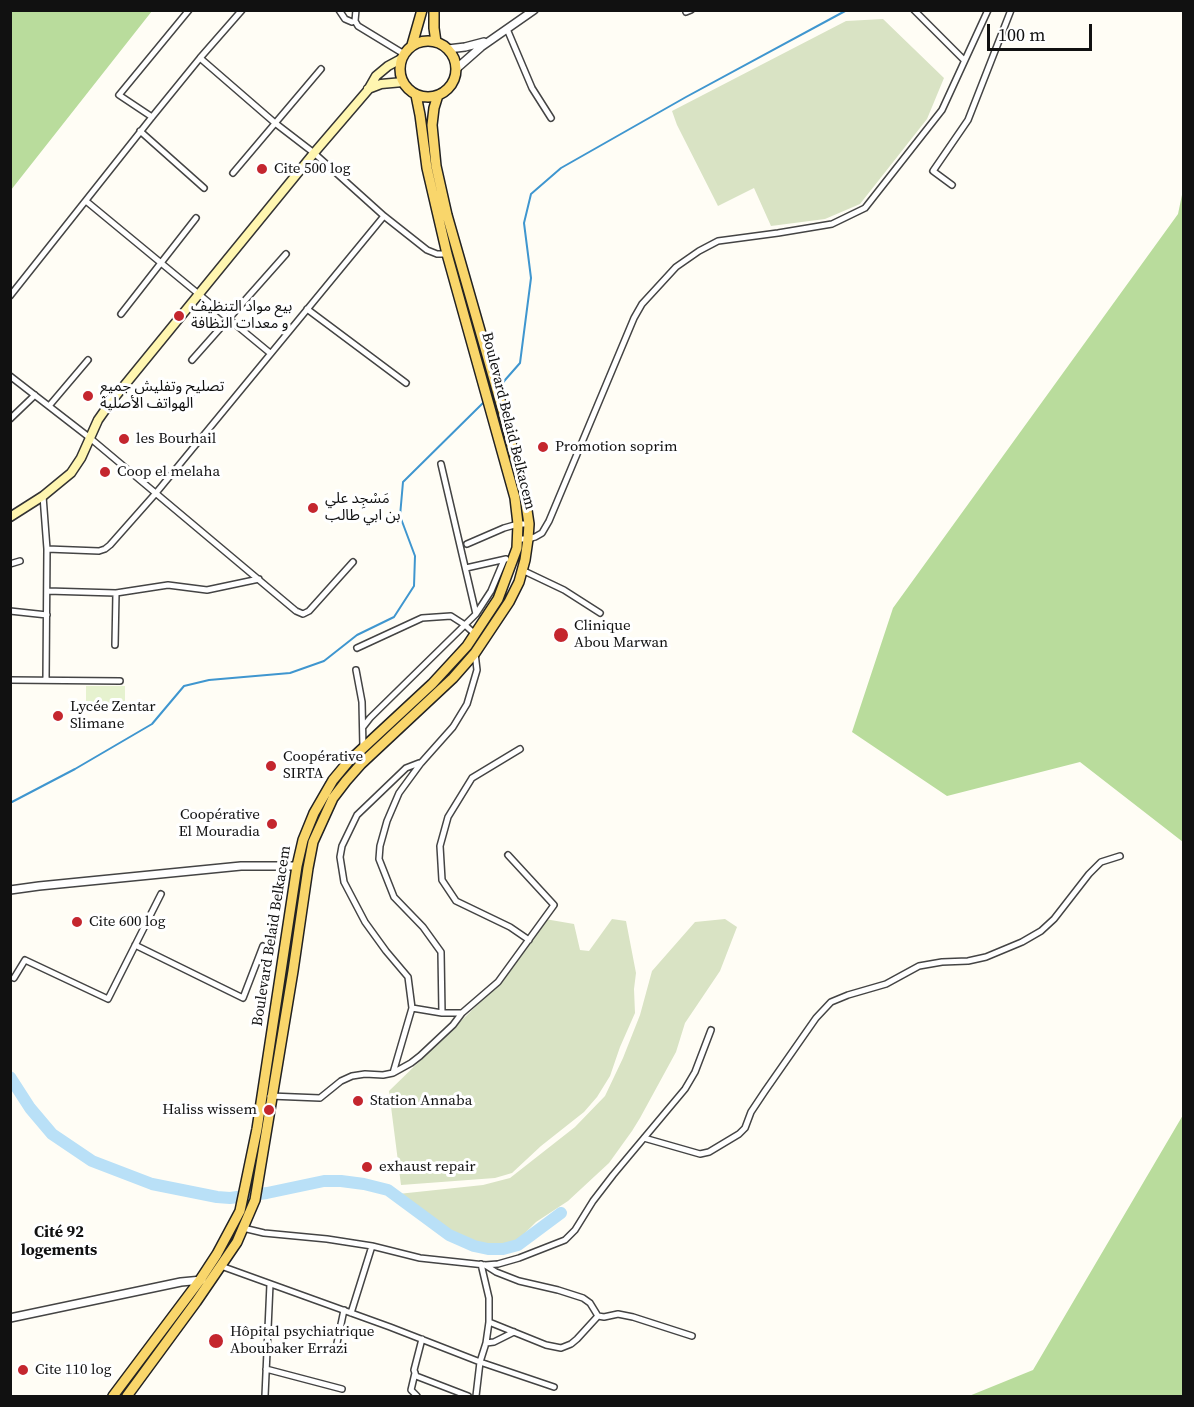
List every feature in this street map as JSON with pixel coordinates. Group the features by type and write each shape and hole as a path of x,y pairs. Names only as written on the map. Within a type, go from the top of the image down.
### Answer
{"main road":[{"path":"412,45 422,10"},
{"path":"434,10 436,42"},
{"path":"10,517 44,496 70,472 81,458 99,420 110,403 368,90 371,82 381,70 402,56 412,45 421,41 436,42 448,49 455,60 454,80 438,95 429,97 410,92 399,71 402,56"},
{"path":"368,90 381,84 403,82"},
{"name":"Boulevard Belaid Belkacem","path":"113,1396 200,1280 232,1228 242,1206 262,1095 297,866 303,840 314,813 333,780 348,762 447,668 476,634 498,599 509,559 518,539 515,498 447,254 426,168 416,94"},
{"name":"Boulevard Belaid Belkacem","path":"127,1396 237,1242 256,1196 313,842 333,798 361,764 453,678 475,653 509,602 519,582 527,551 529,524 525,497 494,378 447,215 436,166 432,125 438,95"}],"street":[{"path":"152,117 119,95 189,10"},
{"path":"10,296 140,131 242,10"},
{"path":"339,10 345,19 355,21"},
{"path":"356,10 354,16 358,26 402,56"},
{"path":"456,69 489,40 534,10"},
{"path":"914,10 964,60"},
{"path":"518,539 528,540 542,533 549,521 634,318 642,304 676,267 718,241 778,234 832,224 865,208 942,110 988,10"},
{"path":"952,185 933,171 968,120 1011,10"},
{"path":"507,29 532,88 551,118"},
{"path":"448,49 489,40"},
{"path":"200,58 275,123 314,153 384,216 427,250 437,254 447,254"},
{"path":"233,174 321,69"},
{"path":"140,131 204,188"},
{"path":"86,201 270,353"},
{"path":"47,549 93,551 105,549 117,538 384,216"},
{"path":"121,314 196,218"},
{"path":"192,360 286,254"},
{"path":"307,309 405,383"},
{"path":"49,406 88,360"},
{"path":"10,376 90,438 296,611 303,614 309,611 353,562"},
{"path":"10,419 35,395"},
{"path":"441,464 476,614"},
{"path":"44,496 47,549 46,680"},
{"path":"467,544 504,528 529,524"},
{"path":"466,568 509,559"},
{"path":"363,727 476,614 509,559"},
{"path":"10,564 20,561"},
{"path":"522,570 564,590 600,613"},
{"path":"47,591 116,593 168,585 207,590 259,579"},
{"path":"115,645 116,593"},
{"path":"10,611 47,615"},
{"path":"357,648 422,618 451,616 476,634"},
{"path":"442,1013 441,952 423,927 394,897 379,859 380,846 387,821 399,793 421,763 453,727 467,704 477,670 475,653"},
{"path":"356,670 362,702 363,748"},
{"path":"10,680 120,681"},
{"path":"520,750 472,778 448,817 440,846 442,880 456,901 510,927 529,940"},
{"path":"393,1073 412,1008 408,976 365,922 344,882 340,857 342,846 357,815 406,768 421,763"},
{"path":"262,1095 320,1098 341,1081 352,1076 393,1073 411,1064 453,1025 462,1013 498,981 554,905 508,855"},
{"path":"644,1138 700,1154 709,1152 745,1128 751,1112 765,1091 816,1018 831,1002 886,984 919,966 986,957 1022,942 1041,931 1054,919 1101,862 1120,856"},
{"path":"10,890 241,866 297,866"},
{"path":"14,978 25,960 108,999 161,894"},
{"path":"135,945 243,998 263,946"},
{"path":"412,1008 442,1013 462,1013"},
{"path":"243,1228 264,1233 372,1246 420,1258 483,1265 498,1264 519,1258 565,1240 575,1230 593,1201 686,1089 711,1030"},
{"path":"351,1313 372,1246"},
{"path":"483,1265 519,1281 583,1298 590,1303 598,1316 618,1314 633,1317 692,1336"},
{"path":"476,1396 480,1362 489,1322 489,1298 483,1265"},
{"path":"221,1266 554,1387"},
{"path":"10,1318 181,1282 200,1280 210,1282"},
{"path":"265,1396 270,1284"},
{"path":"337,1343 344,1310"},
{"path":"489,1322 546,1345 561,1348 577,1339 598,1316"},
{"path":"486,1343 494,1342 514,1332"},
{"path":"417,1396 411,1390 422,1339"},
{"path":"266,1369 342,1389"},
{"path":"415,1373 420,1378 468,1396"}],"green space":[{"path":"10,11 152,11 11,190"},
{"path":"883,19 944,78 927,119 860,204 825,219 771,226 754,188 718,206 672,111 846,21"},
{"path":"1183,190 1184,842 1080,762 947,796 852,732 893,608 1178,214"},
{"path":"86,686 125,686 125,703 86,703"},
{"path":"545,919 574,924 580,950 589,951 612,919 626,921 636,973 635,1013 610,1076 584,1112 541,1146 512,1173 495,1178 401,1185 389,1091 504,979"},
{"path":"725,919 737,927 720,971 685,1023 676,1052 640,1118 609,1163 568,1201 536,1222 519,1239 509,1243 480,1243 451,1232 398,1194 483,1185 510,1178 575,1127 605,1096 640,1015 652,971 695,922"},
{"path":"1183,1115 1183,1396 969,1396 1033,1370"}],"waterway":[{"path":"498,388 520,363 531,278 524,223 531,194 561,168 847,10"},
{"path":"10,803 75,769 152,724 184,686 209,680 290,673 324,661 357,635 394,617 414,586 415,556 400,516 403,482 486,400"},
{"path":"10,1077 30,1108 52,1134 92,1161 152,1184 230,1198 324,1181 364,1184 388,1190 449,1235 474,1246 488,1249 503,1249 518,1245 561,1213"}],"place":[{"name":"Cite 500 log","path":"262,169"},
{"name":"بيع مواد التنظيف و معدات النظافة","path":"179,316"},
{"name":"تصليح وتفليش جميع الهواتف الأصلية","path":"88,396"},
{"name":"les Bourhail","path":"124,439"},
{"name":"Promotion soprim","path":"543,447"},
{"name":"Coop el melaha","path":"105,472"},
{"name":"مَسْجِد علي بن ابي طالب","path":"313,508"},
{"name":"Clinique Abou Marwan","path":"561,635"},
{"name":"Lycée Zentar Slimane","path":"58,716"},
{"name":"Coopérative SIRTA","path":"271,766"},
{"name":"Coopérative El Mouradia","path":"272,824"},
{"name":"Cite 600 log","path":"77,922"},
{"name":"Station Annaba","path":"358,1101"},
{"name":"Haliss wissem","path":"269,1110"},
{"name":"exhaust repair","path":"367,1167"},
{"name":"Hôpital psychiatrique Aboubaker Errazi","path":"216,1341"},
{"name":"Cite 110 log","path":"23,1370"}],"district":[{"name":"Cité 92 logements","path":"59,1242"}]}
